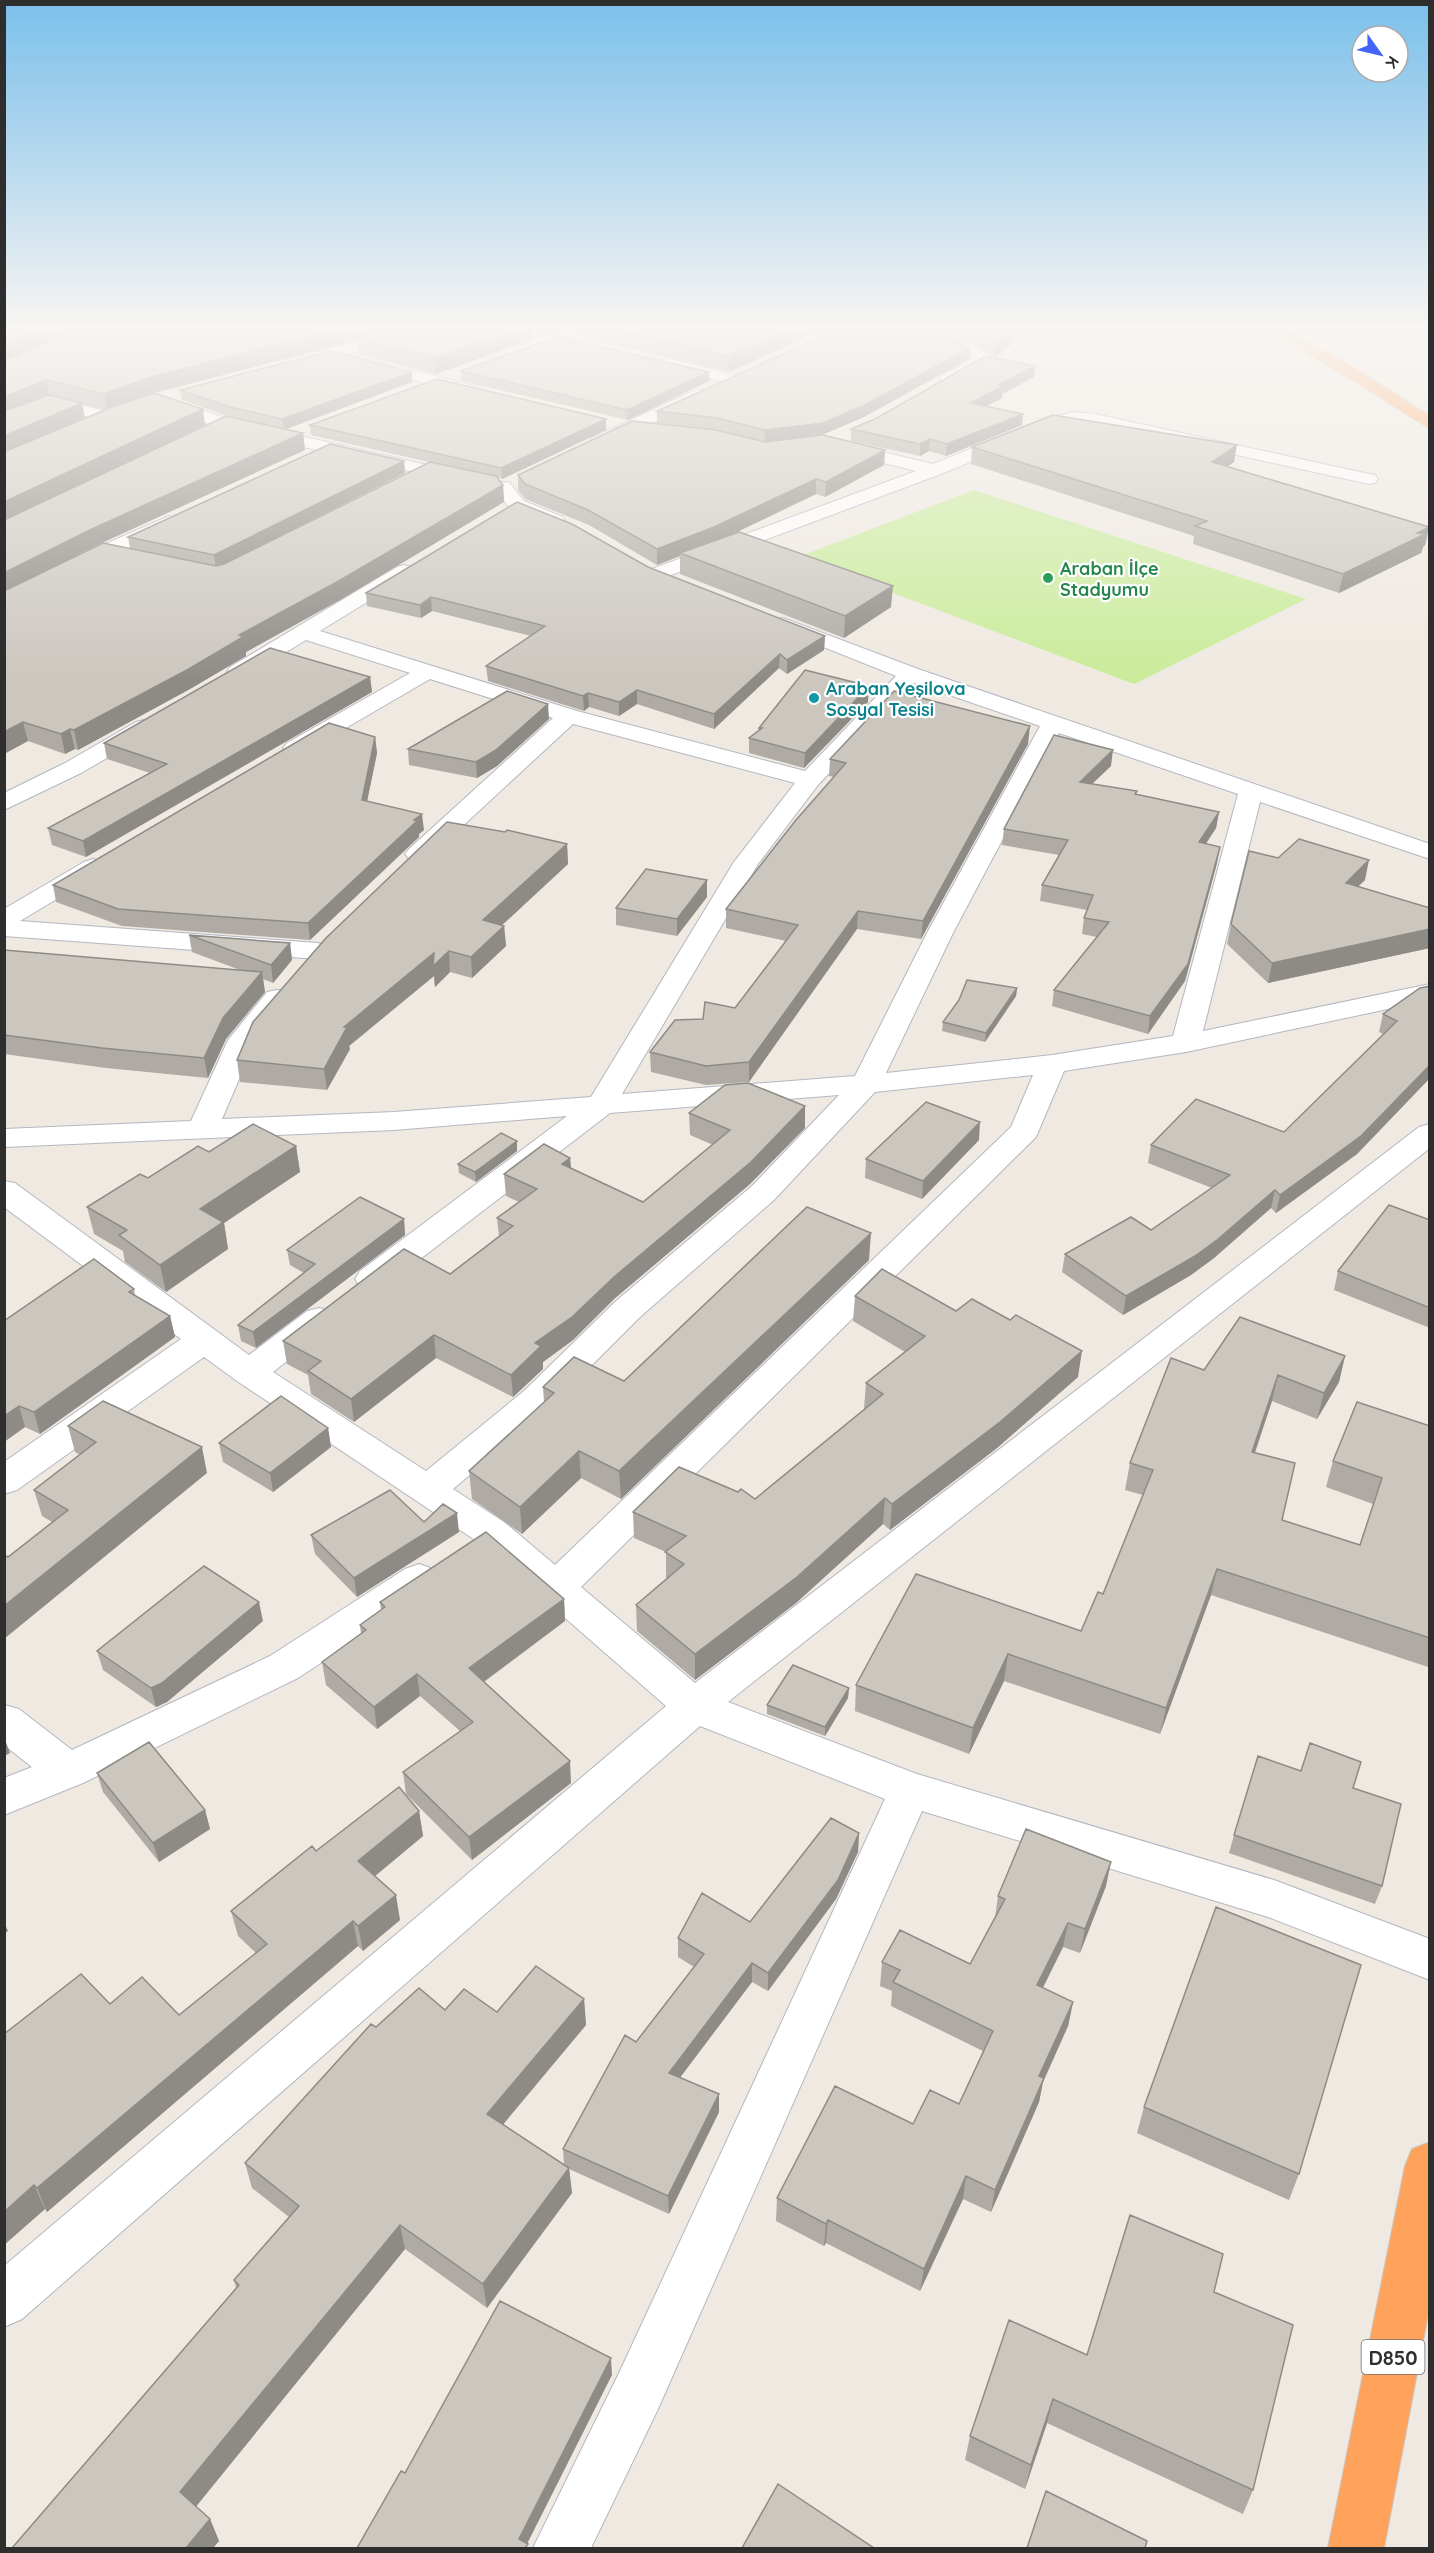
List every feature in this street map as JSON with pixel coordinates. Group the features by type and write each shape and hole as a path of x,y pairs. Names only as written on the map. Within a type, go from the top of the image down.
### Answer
{"highway":[{"name":"D850","path":"1356,2548 1430,2166"}],"street":[{"path":"303,443 427,471 510,496 570,527"},
{"path":"587,447 595,443"},
{"path":"828,443 935,470"},
{"path":"689,587 647,569 935,470 1001,443"},
{"path":"1206,443 1370,479"},
{"path":"305,459 326,449"},
{"path":"406,480 427,471"},
{"path":"497,516 524,477"},
{"path":"4,604 103,552 188,513"},
{"path":"103,552 138,559"},
{"path":"225,680 306,633 426,558"},
{"path":"766,618 910,674 1430,852"},
{"path":"306,633 569,717 810,780"},
{"path":"276,759 429,671"},
{"path":"249,1373 600,1106 747,862 810,780 910,674"},
{"path":"4,803 74,768 165,715"},
{"path":"402,869 569,717"},
{"path":"428,1490 536,1401 628,1309 763,1193 866,1084 940,933 1053,723"},
{"path":"1186,1043 1251,792"},
{"path":"4,920 115,853"},
{"path":"4,928 325,943 242,1040 203,1128"},
{"path":"4,1138 394,1121 866,1084 1052,1064 1186,1043 1430,992"},
{"path":"557,1587 1025,1131 1052,1064"},
{"path":"4,2301 694,1706 1430,1133"},
{"path":"9,1202 205,1339 249,1373 428,1490 468,1547 557,1587 694,1706 910,1790 1274,1899 1430,1960"},
{"path":"4,1481 205,1339"},
{"path":"4,1797 68,1771 284,1667 468,1547"},
{"path":"4,1721 68,1771"},
{"path":"561,2548 639,2390 910,1790"}],"green space":[{"name":"Araban İlçe Stadyumu","path":"974,490 1306,599 1134,684 798,557"}],"building":[{"path":"25,443 130,443 4,502 4,452"},
{"path":"168,443 281,443 92,529 4,573 4,520"},
{"path":"391,443 554,443 501,468"},
{"path":"585,443 857,443 885,450 826,482 816,479 714,527 657,549 588,510 525,484 518,475"},
{"path":"982,443 1237,445 1212,462 1429,527 1417,533 1425,534 1343,574 1195,526 1207,521 972,447"},
{"path":"330,444 404,461 214,555 128,537"},
{"path":"430,462 496,476 503,485 337,582 239,635 243,637 187,670 74,730 70,729 61,734 23,722 4,732 4,591 103,543 216,566 224,564"},
{"path":"517,502 572,524 648,567 825,636 787,660 780,654 714,714 637,690 619,702 588,693 583,696 486,666 545,626 431,597 420,605 366,593"},
{"path":"739,532 893,586 845,616 680,553"},
{"path":"270,648 370,677 83,841 48,828 167,764 104,743"},
{"path":"805,670 869,686 805,753 749,738 762,728 759,728"},
{"path":"507,691 548,704 496,750 476,762 408,749"},
{"path":"894,691 1030,726 923,921 858,911 749,1062 706,1066 650,1052 675,1020 703,1019 705,1002 735,1008 798,925 726,909 796,820 846,763 830,759"},
{"path":"329,723 375,737 362,800 422,814 308,923 118,909 53,885"},
{"path":"1054,735 1113,750 1080,782 1137,791 1135,794 1219,812 1199,842 1220,847 1188,964 1150,1016 1054,990 1109,922 1084,918 1093,895 1042,885 1068,840 1004,829"},
{"path":"447,822 505,832 507,830 567,844 483,920 504,926 471,957 449,951 433,966 434,953 344,1027 347,1027 324,1069 237,1060 253,1022 326,938"},
{"path":"1299,839 1369,860 1346,883 1430,908 1430,929 1272,963 1231,924 1249,851 1278,858"},
{"path":"646,869 707,880 677,919 616,908"},
{"path":"189,935 290,943 271,965"},
{"path":"4,950 262,972 223,1018 204,1058 4,1035"},
{"path":"967,980 1017,988 986,1033 943,1022 959,1000"},
{"path":"1430,986 1430,1065 1361,1136 1280,1195 1275,1190 1195,1256 1126,1296 1065,1254 1131,1217 1151,1230 1230,1175 1151,1145 1196,1099 1284,1132 1397,1021 1383,1014 1420,988"},
{"path":"748,1083 805,1106 751,1162 614,1277 572,1317 535,1343 541,1346 511,1375 434,1335 351,1399 308,1371 321,1361 283,1341 404,1249 450,1274 513,1226 497,1218 537,1189 504,1174 544,1144 570,1158 562,1164 643,1202 730,1130 689,1113 725,1085"},
{"path":"926,1102 980,1122 923,1181 866,1159"},
{"path":"253,1124 296,1146 200,1209 223,1222 160,1265 119,1235 127,1230 87,1207 140,1174 148,1178 198,1146 209,1152"},
{"path":"501,1133 517,1141 475,1172 458,1164"},
{"path":"360,1197 404,1219 253,1332 238,1325 315,1264 287,1250"},
{"path":"1389,1205 1430,1220 1430,1308 1338,1271"},
{"path":"807,1207 871,1233 619,1471 579,1451 520,1507 469,1471 554,1393 543,1387 574,1357 624,1381"},
{"path":"94,1259 134,1289 129,1292 170,1316 34,1412 19,1406 4,1416 4,1321"},
{"path":"882,1269 956,1311 972,1299 1010,1320 1016,1315 1082,1351 1000,1422 892,1504 885,1498 797,1577 695,1654 636,1605 684,1564 665,1552 686,1536 633,1512 679,1467 738,1492 741,1489 755,1499 883,1394 866,1383 925,1336 855,1296"},
{"path":"1240,1317 1345,1356 1324,1393 1278,1375 1252,1452 1295,1463 1282,1520 1360,1545 1382,1478 1333,1461 1357,1402 1430,1426 1430,1638 1217,1569 1166,1708 1008,1654 973,1728 856,1685 916,1574 1081,1631 1098,1592 1103,1594 1153,1470 1130,1463 1171,1358 1204,1370"},
{"path":"281,1396 328,1428 270,1473 219,1443"},
{"path":"103,1401 202,1447 4,1606 4,1555 8,1557 68,1510 34,1490 96,1442 68,1426"},
{"path":"390,1490 424,1522 443,1504 457,1513 354,1578 311,1535"},
{"path":"486,1532 564,1599 469,1668 570,1761 469,1837 403,1772 473,1722 417,1674 374,1707 322,1662 366,1630 360,1625 385,1607 380,1602"},
{"path":"204,1566 259,1602 162,1683 151,1688 97,1651"},
{"path":"793,1665 849,1688 825,1727 767,1705"},
{"path":"149,1742 205,1810 153,1843 97,1773"},
{"path":"1310,1743 1361,1762 1353,1788 1401,1804 1382,1886 1234,1835 1258,1756 1301,1771"},
{"path":"399,1787 419,1811 358,1861 396,1895 358,1926 353,1921 37,2188 34,2185 4,2212 4,2034 81,1974 110,2004 142,1977 179,2015 267,1944 231,1911 312,1846 316,1851"},
{"path":"831,1818 859,1833 838,1880 768,1973 752,1963 669,2073 719,2094 668,2196 563,2149 625,2035 636,2042 704,1954 678,1938 702,1893 750,1922"},
{"path":"1026,1829 1111,1862 1085,1929 1068,1923 1037,1985 1073,2002 1039,2076 1044,2078 995,2190 966,2176 924,2269 828,2220 826,2224 777,2198 835,2086 913,2124 930,2090 959,2104 993,2031 893,1982 900,1970 882,1962 900,1930 970,1964 1005,1899 998,1896"},
{"path":"1216,1907 1361,1965 1299,2174 1144,2107"},
{"path":"536,1966 584,1999 487,2114 569,2168 483,2284 400,2225 180,2492 210,2519 186,2548 12,2548 239,2285 234,2280 299,2206 245,2163 371,2024 376,2027 419,1988 445,2010 464,1989 497,2012"},
{"path":"1130,2215 1223,2254 1214,2292 1293,2325 1253,2490 1053,2399 1031,2465 970,2436 1009,2320 1087,2355"},
{"path":"500,2301 611,2358 519,2539 528,2544 525,2548 357,2548 401,2471 405,2473"},
{"path":"778,2484 874,2548 742,2548"},
{"path":"1046,2491 1147,2541 1145,2548 1027,2548"}],"place":[{"name":"Araban İlçe Stadyumu","path":"1048,578"},
{"name":"Araban Yeşilova Sosyal Tesisi","path":"814,698"}]}
